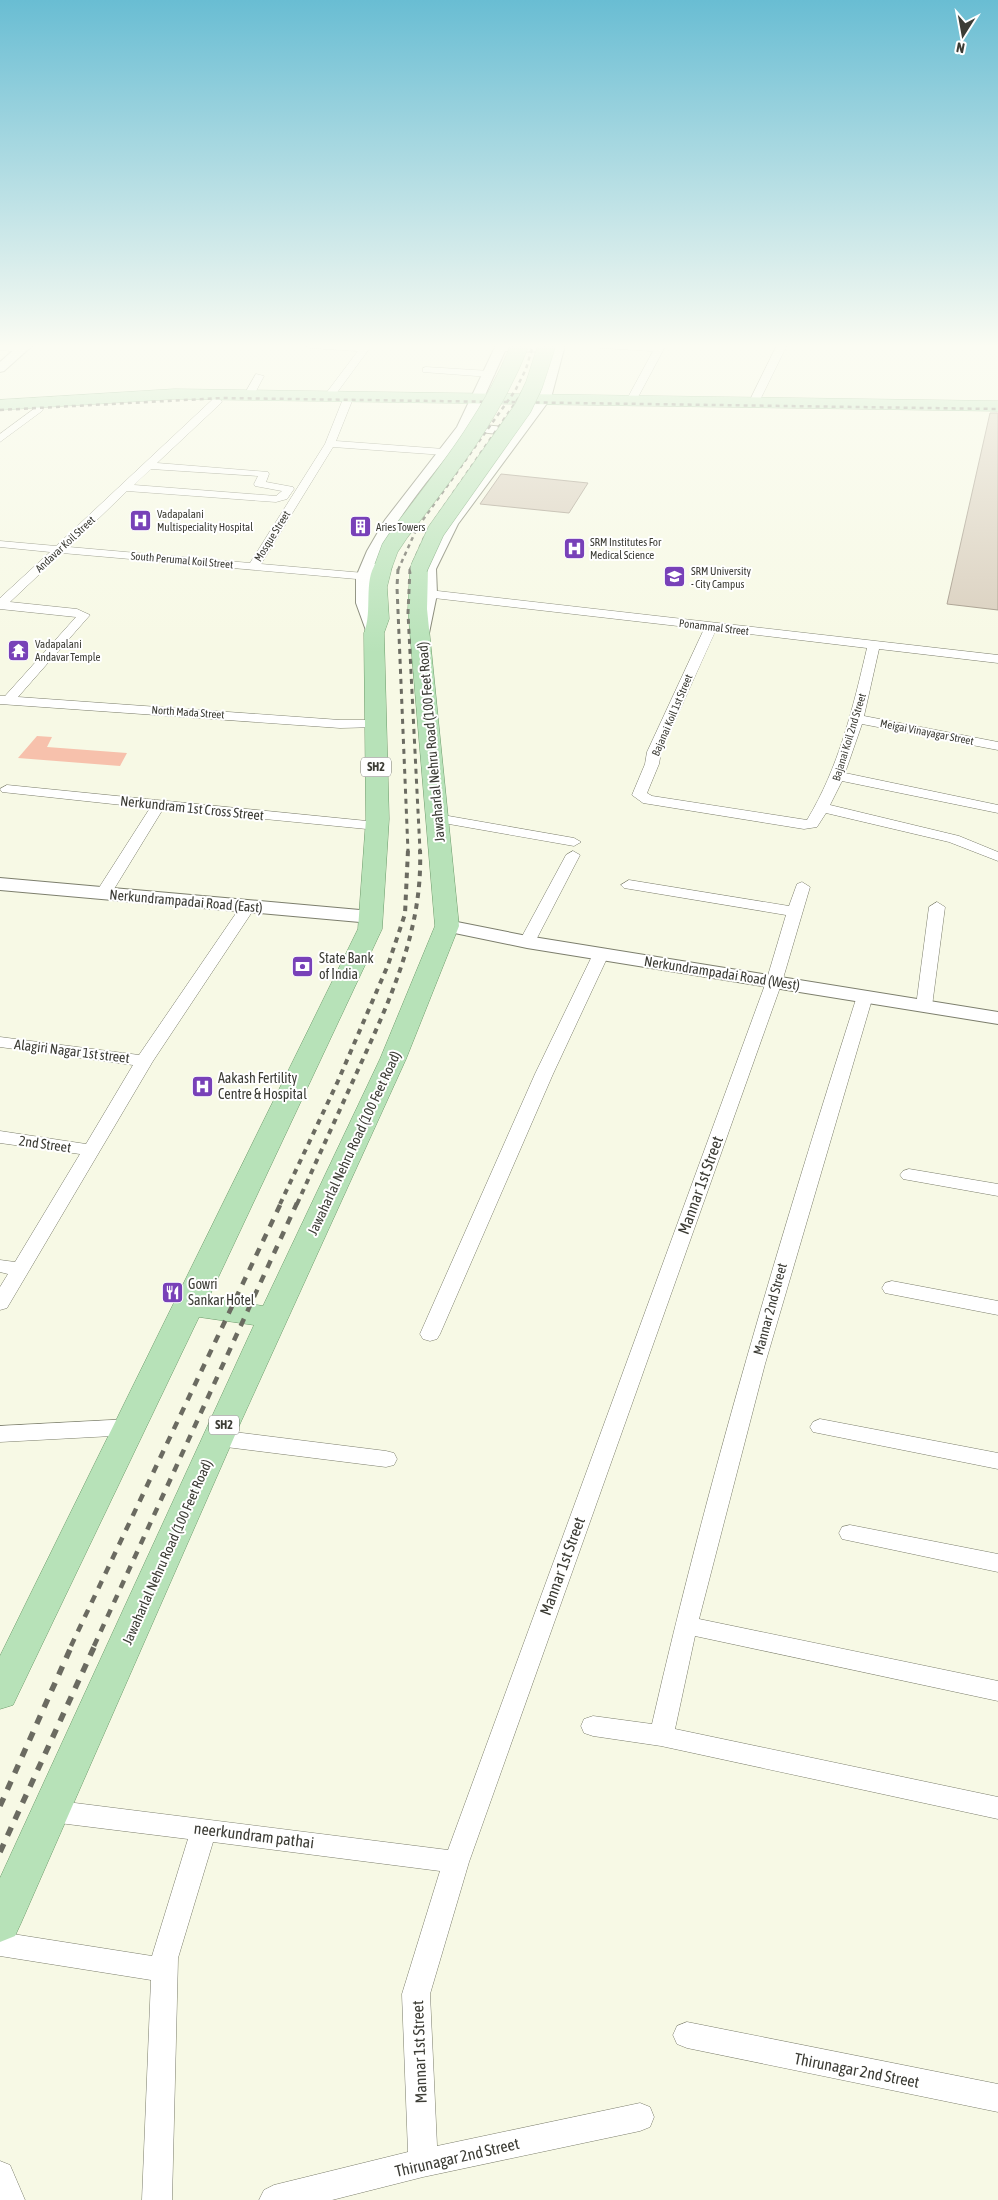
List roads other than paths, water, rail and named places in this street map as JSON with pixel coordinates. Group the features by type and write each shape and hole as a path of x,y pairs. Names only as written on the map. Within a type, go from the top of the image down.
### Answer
{"main road":[{"name":"SH2","path":"0,1694 11,1649 131,1427 370,929 377,826 375,724 378,587 390,548 463,448"},
{"name":"SH2","path":"419,625 416,594 419,568 436,531 495,448"},
{"name":"Jawaharlal Nehru Road (100 Feet Road)","path":"0,1924 218,1438 393,1059 447,926 419,625"},
{"path":"190,1305 274,1318"}],"street":[{"name":"Andavar Koil Street","path":"0,605 168,448"},
{"name":"Mosque Street","path":"254,566 328,448"},
{"path":"382,448 444,452"},
{"path":"377,626 364,603 364,577 374,552 390,523 447,448"},
{"name":"Jawaharlal Nehru Road (100 Feet Road)","path":"419,625 429,594 428,569 451,523 508,448"},
{"path":"126,488 276,499 283,497 289,489 259,484 264,474 260,473 149,466"},
{"name":"South Perumal Koil Street","path":"0,544 364,577"},
{"name":"Ponammal Street","path":"429,594 998,659"},
{"path":"0,605 83,614 84,618 4,700"},
{"name":"Bajanai Koil 1st Street","path":"711,627 654,752 652,764 639,795 648,800 812,824"},
{"name":"Bajanai Koil 2nd Street","path":"812,824 823,808 838,776 857,719 874,645"},
{"name":"North Mada Street","path":"4,700 340,724 375,724"},
{"name":"Meigai Vinayagar Street","path":"857,719 998,746"},
{"path":"838,776 998,809"},
{"name":"Nerkundram 1st Cross Street","path":"7,789 377,826"},
{"path":"103,894 159,804"},
{"path":"823,808 954,839 998,857"},
{"path":"437,818 574,849 527,942"},
{"name":"Nerkundrampadai Road (East)","path":"0,884 371,917"},
{"path":"629,885 794,912"},
{"path":"774,982 802,887"},
{"path":"0,1303 144,1061 248,906"},
{"path":"924,1006 937,906"},
{"name":"Nerkundrampadai Road (West)","path":"447,926 527,942 998,1018"},
{"path":"430,1334 544,1074 601,954"},
{"name":"Mannar 1st Street","path":"423,2163 416,1994 456,1862 774,982"},
{"name":"Mannar 2nd Street","path":"661,1736 685,1625 792,1230 865,996"},
{"name":"Alagiri Nagar 1st street","path":"0,1042 144,1061"},
{"name":"2nd Street","path":"0,1138 90,1150"},
{"path":"909,1175 998,1190"},
{"path":"0,1266 21,1270"},
{"path":"892,1288 998,1308"},
{"path":"0,1434 131,1427"},
{"path":"820,1427 998,1460"},
{"path":"218,1438 386,1459"},
{"path":"850,1533 998,1562"},
{"path":"685,1625 998,1691"},
{"path":"593,1726 661,1736 998,1808"},
{"name":"neerkundram pathai","path":"51,1810 456,1862"},
{"path":"157,2200 165,1958 204,1829"},
{"path":"0,1944 165,1970"},
{"name":"Thirunagar 2nd Street","path":"687,2035 998,2098"},
{"name":"Thirunagar 2nd Street","path":"274,2200 423,2163 640,2117"},
{"path":"0,2175 10,2200"}],"railway":[{"path":"398,570 417,528 474,448"},
{"path":"410,570 427,531 484,448"},
{"path":"398,569 397,587 408,850"},
{"path":"410,569 408,613 420,851"},
{"path":"280,1204 338,1081 388,965 405,914 408,850"},
{"path":"297,1204 381,1018 402,964 416,908 420,880 420,851"},
{"path":"71,1646 281,1203"},
{"path":"94,1646 297,1203"},
{"path":"0,1806 72,1645"},
{"path":"0,1852 95,1645"}],"place":[{"name":"Vadapalani Multispeciality Hospital","path":"141,520"},
{"name":"Aries Towers","path":"360,527"},
{"name":"SRM Institutes For Medical Science","path":"574,548"},
{"name":"SRM University - City Campus","path":"675,577"},
{"name":"Vadapalani Andavar Temple","path":"19,650"},
{"name":"State Bank of India","path":"303,966"},
{"name":"Aakash Fertility Centre & Hospital","path":"202,1086"},
{"name":"Gowri Sankar Hotel","path":"172,1292"}]}
